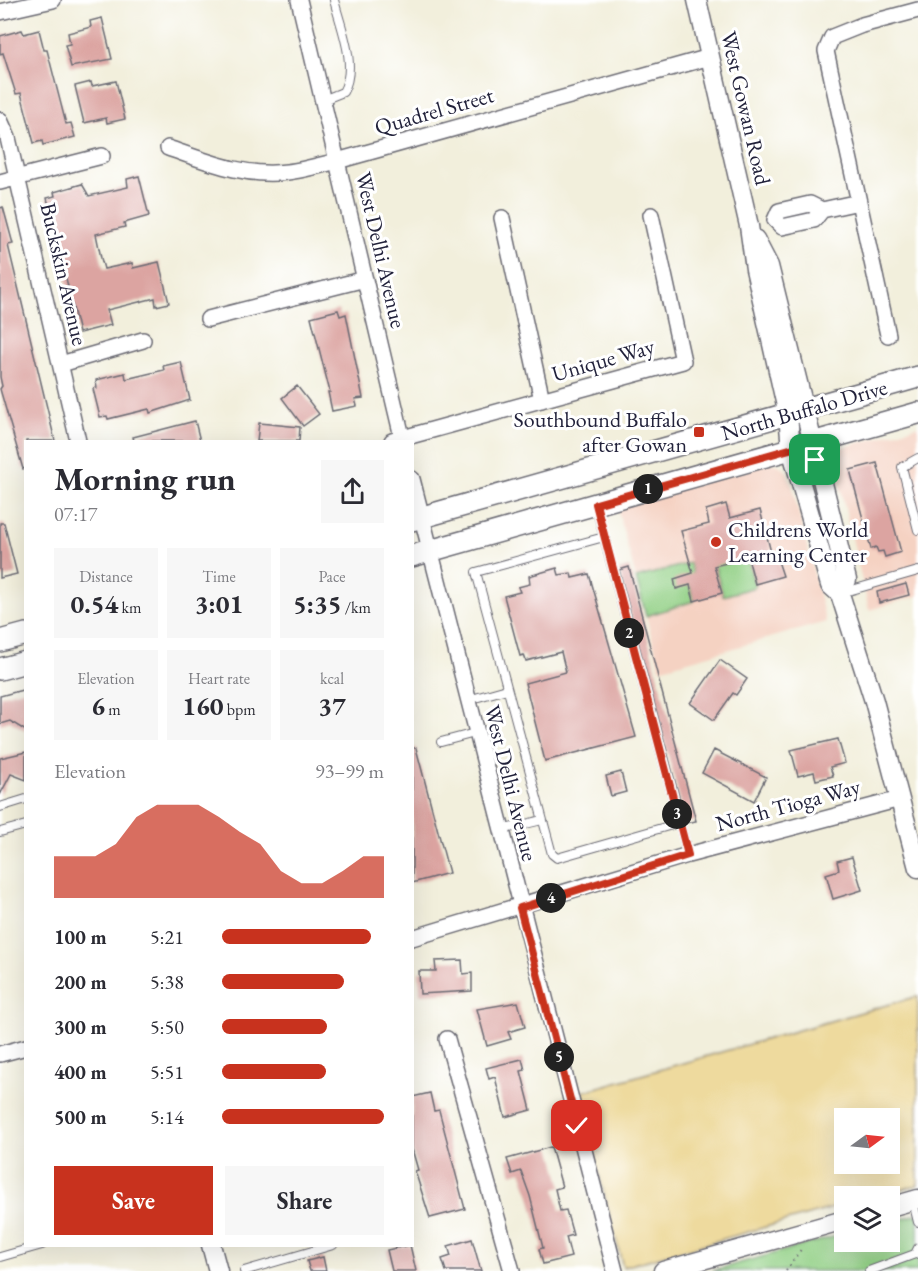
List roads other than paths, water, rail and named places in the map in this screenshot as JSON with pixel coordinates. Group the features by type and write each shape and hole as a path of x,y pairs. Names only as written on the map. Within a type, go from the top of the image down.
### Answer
{"main road":[{"name":"North Buffalo Drive","path":"417,519 918,378"},
{"name":"North Buffalo Drive","path":"421,553 918,413"},
{"path":"0,641 24,635"},
{"path":"0,669 24,663"}],"street":[{"path":"0,12 53,0"},
{"name":"West Delhi Avenue","path":"298,0 365,279 399,440"},
{"name":"West Gowan Road","path":"697,0 749,226 769,266 801,446 830,585 840,594 874,701 918,868"},
{"path":"888,335 826,51 832,37 862,25 918,10"},
{"name":"Quadrel Street","path":"168,148 222,166 254,172 286,173 337,161 710,57"},
{"name":"Buckskin Avenue","path":"0,120 8,138 78,440"},
{"path":"0,183 102,156"},
{"path":"775,220 779,211 804,205 810,204 822,210 859,202"},
{"path":"775,220 782,227 814,220 822,210"},
{"name":"Unique Way","path":"399,440 683,361 651,215"},
{"path":"502,218 542,400"},
{"path":"749,226 775,220"},
{"path":"208,319 365,279"},
{"path":"61,364 142,340"},
{"name":"West Delhi Avenue","path":"414,495 421,553 467,701 615,1271"},
{"name":"North Tioga Way","path":"414,937 520,908 688,855 900,799"},
{"path":"447,1039 512,1271"},
{"path":"0,1054 24,1048"},
{"path":"900,1204 915,1200"},
{"path":"663,1271 834,1223"},
{"path":"212,1247 218,1271"}],"lane":[{"path":"322,99 343,92 349,81 349,67 334,0"},
{"path":"804,205 808,221"},
{"path":"918,458 902,467 918,530"},
{"path":"596,504 688,855"},
{"path":"604,537 476,572 552,854 557,858 679,823"},
{"path":"840,594 918,571"},
{"path":"467,701 507,689"},
{"path":"441,742 475,733"},
{"path":"0,807 24,801"},
{"path":"501,830 542,820"},
{"path":"0,832 24,826"},
{"path":"915,1200 918,1222"},
{"path":"0,1257 35,1247"},
{"path":"244,1271 326,1247"},
{"path":"869,1271 915,1254 918,1248"}],"place":[{"name":"Southbound Buffalo after Gowan","path":"699,432"},
{"name":"Childrens World Learning Center","path":"716,542"}]}
